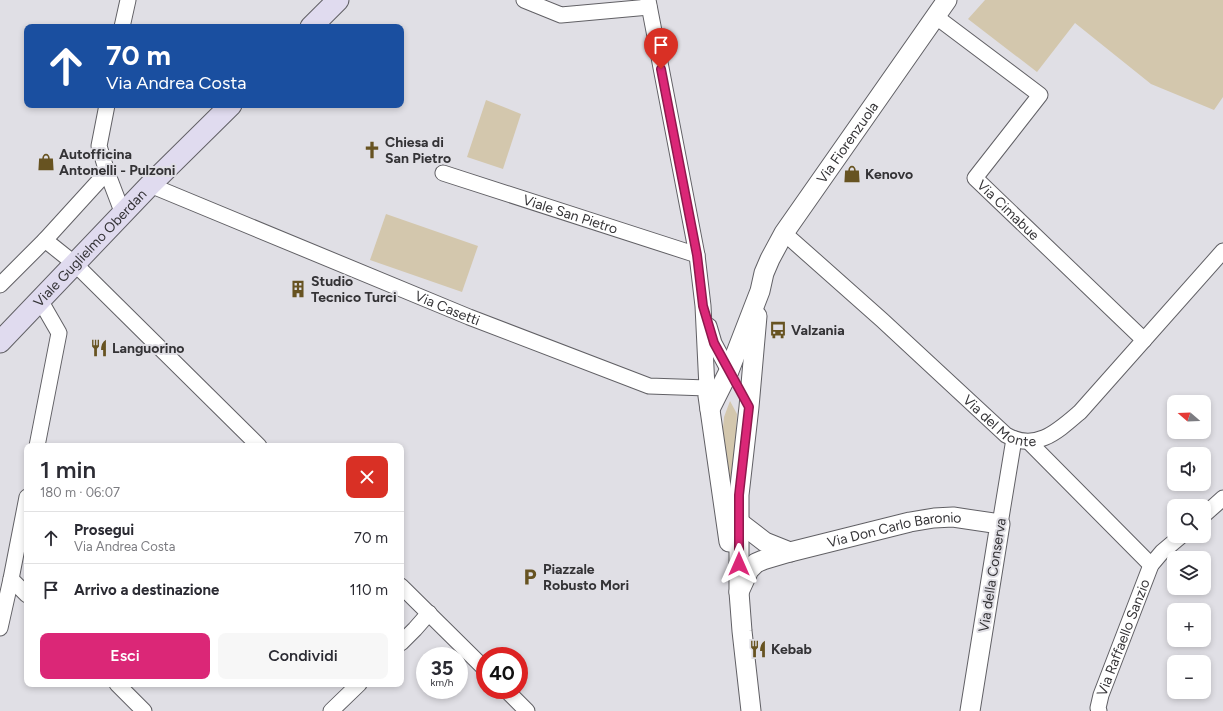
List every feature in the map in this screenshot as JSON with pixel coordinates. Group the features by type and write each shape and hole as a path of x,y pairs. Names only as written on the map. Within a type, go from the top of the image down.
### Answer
{"main road":[{"path":"314,24 338,0"},
{"name":"Viale Guglielmo Oberdan","path":"0,342 150,185 228,108"}],"street":[{"path":"123,24 128,0"},
{"path":"524,0 561,15 648,3 697,255 703,306 707,388 732,558 739,592 751,711"},
{"name":"Via Fiorenzuola","path":"739,592 739,495 760,291 764,274 784,233 947,0"},
{"name":"Via Cimabue","path":"935,16 1040,95 975,178 1144,340"},
{"path":"106,108 99,146 122,214"},
{"path":"0,284 45,240 107,172"},
{"name":"Viale San Pietro","path":"443,173 697,255"},
{"name":"Via Casetti","path":"150,185 469,317 649,386 707,388"},
{"name":"Via del Monte","path":"784,233 882,320 1006,434 1014,439 1029,442 1046,438 1080,412 1223,251"},
{"path":"45,240 75,264 256,443"},
{"name":"Via Fiorenzuola","path":"710,409 729,371 760,291"},
{"path":"38,443 59,333 40,300"},
{"path":"703,306 714,343 749,407"},
{"name":"Via della Conserva","path":"970,711 1014,439"},
{"path":"1029,442 1151,565 1162,552 1173,543"},
{"path":"1211,509 1223,498"},
{"path":"0,628 24,512"},
{"name":"Via Don Carlo Baronio","path":"739,592 749,570 756,563 790,552 910,522 934,518 953,517 1000,524"},
{"path":"739,522 765,542 790,552"},
{"name":"Via Raffaello Sanzio","path":"1097,710 1101,694 1151,565"},
{"path":"11,579 24,592"},
{"path":"404,589 476,660"},
{"path":"404,640 428,613"},
{"path":"120,687 144,711"},
{"path":"331,711 356,687"},
{"path":"515,699 527,711"}],"shaded area":[{"path":"985,0 1223,0 1223,97 1214,110 1151,84 1075,23 1037,72 968,19"},
{"path":"486,100 521,114 503,169 467,157"},
{"path":"386,214 478,246 462,292 370,260"},
{"path":"730,401 737,414 732,520 722,439 724,417"}],"place":[{"name":"Chiesa di San Pietro","path":"372,150"},
{"name":"Autofficina Antonelli - Pulzoni","path":"46,162"},
{"name":"Kenovo","path":"852,174"},
{"name":"Studio Tecnico Turci","path":"298,289"},
{"name":"Valzania","path":"778,330"},
{"name":"Languorino","path":"99,348"},
{"name":"Piazzale Robusto Mori","path":"530,577"},
{"name":"Kebab","path":"758,649"}],"route":[{"path":"661,69 697,255 703,306 714,343 749,407 739,495 739,564"}]}
